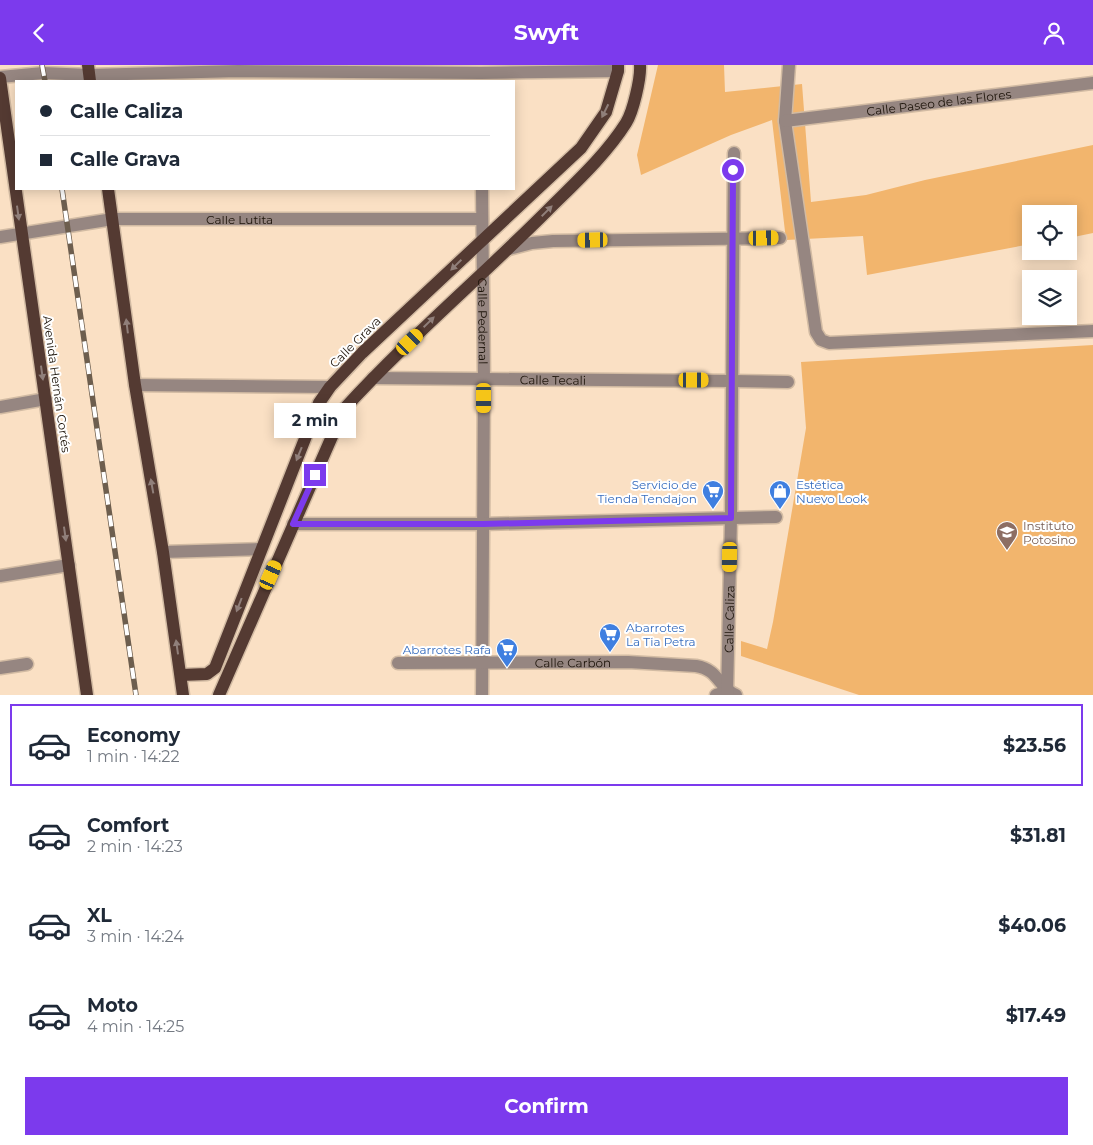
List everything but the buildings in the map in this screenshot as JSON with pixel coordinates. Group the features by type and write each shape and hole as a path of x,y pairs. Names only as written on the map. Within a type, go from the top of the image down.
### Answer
{"main road":[{"path":"219,695 344,409 373,378 509,249 588,170 628,121 641,76 640,65"},
{"name":"Calle Grava","path":"180,675 207,674 215,668 319,403 330,387 362,353 581,148 606,112 618,68"},
{"name":"Avenida Hernán Cortés","path":"0,77 15,188"},
{"name":"Avenida Hernán Cortés","path":"15,190 86,695"},
{"path":"108,190 135,385 163,552 184,695"}],"street":[{"path":"789,65 785,121 816,332 821,340 830,343 1093,331"},
{"path":"0,77 43,73 238,71 481,73 618,68"},
{"name":"Calle Paseo de las Flores","path":"785,121 1093,83"},
{"name":"Calle Caliza","path":"727,694 731,518 734,153"},
{"name":"Calle Pedernal","path":"482,190 481,240 484,379 482,695"},
{"name":"Calle Lutita","path":"0,237 113,219 482,219"},
{"path":"509,249 532,243 553,241 780,238"},
{"name":"Calle Tecali","path":"373,378 788,382"},
{"path":"135,385 330,387"},
{"path":"0,407 46,399"},
{"path":"293,524 483,524 776,517"},
{"path":"163,552 261,549"},
{"path":"0,576 69,565"},
{"name":"Calle Carbón","path":"398,663 628,663 696,666 706,668 715,674 727,694"},
{"path":"0,668 28,664"}],"shaded area":[{"path":"658,65 724,65 725,92 802,84 811,202 866,195 925,180 1093,145 1093,233 1077,236 1077,205 1022,205 1022,246 867,275 863,236 786,240 772,120 731,135 641,175 637,155"},
{"path":"1093,345 1093,695 859,695 741,656 741,641 767,649 773,622 806,428 801,362"}],"railway":[{"path":"42,65 45,80"},
{"path":"62,190 136,695"}],"place":[{"name":"Servicio de Tienda Tendajon","path":"713,510"},
{"name":"Estética Nuevo Look","path":"780,510"},
{"name":"Instituto Potosino","path":"1007,551"},
{"name":"Abarrotes La Tia Petra","path":"610,653"},
{"name":"Abarrotes Rafa","path":"507,668"}],"route":[{"path":"315,475 293,524 483,524 731,518 733,170"}]}
